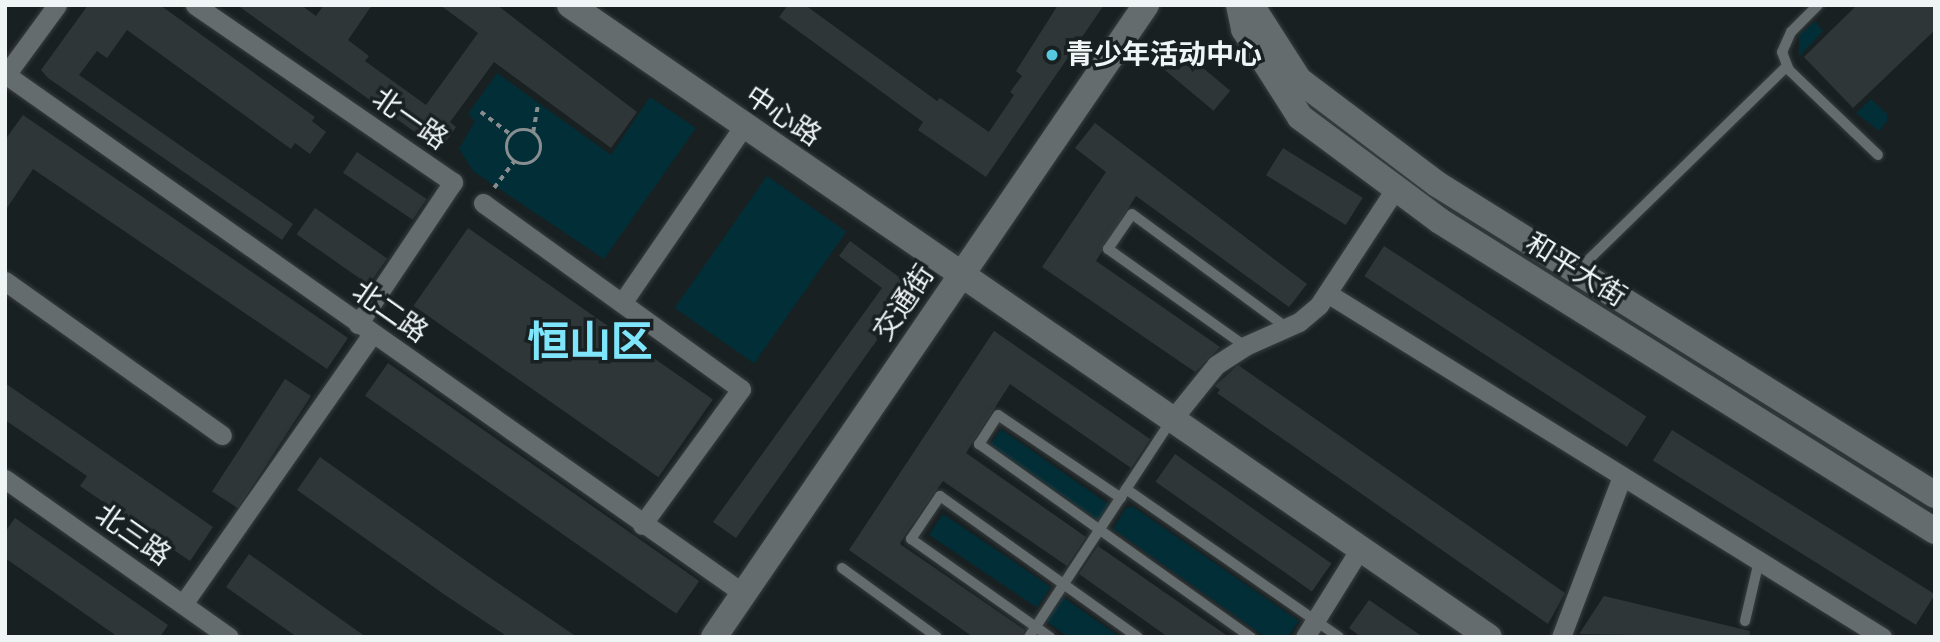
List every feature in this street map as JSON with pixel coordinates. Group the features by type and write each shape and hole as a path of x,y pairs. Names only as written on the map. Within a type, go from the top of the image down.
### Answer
{"street":[{"path":"6,75 57,5"},
{"name":"北一路","path":"195,5 453,182 365,329"},
{"name":"中心路","path":"570,5 743,127 1175,416 1489,637"},
{"name":"交通街","path":"714,637 1146,5"},
{"name":"和平大街","path":"1239,5 1244,29 1300,117 1440,221 1935,531"},
{"name":"和平大街","path":"1251,5 1299,80 1437,184 1935,495"},
{"name":"北二路","path":"6,75 642,525 743,593"},
{"path":"622,303 743,127"},
{"path":"1175,416 1216,365 1245,346 1286,327 1319,305 1395,188"},
{"path":"483,203 741,389 642,525"},
{"path":"5,281 222,435"},
{"path":"1327,293 1882,637"},
{"path":"183,604 365,329"},
{"path":"1561,637 1622,476"},
{"name":"北三路","path":"5,480 229,637"},
{"path":"1310,629 1361,547"}],"lane":[{"path":"1818,5 1791,32 1782,52 1787,66 1878,155"},
{"path":"1576,271 1787,66"},
{"path":"1245,346 1108,249 1132,214 1286,327"},
{"path":"1251,637 979,444 998,415 1123,494 1310,629 1339,637"},
{"path":"1029,637 1175,416"},
{"path":"1050,637 911,539 940,496 1138,637"},
{"path":"1745,621 1759,561"},
{"path":"842,568 937,637"}],"path":[{"path":"533,132 522,130 512,135 508,151 514,160 525,164 535,160 541,151 533,132 538,103"},
{"path":"481,112 512,135"}],"shaded area":[{"path":"1815,21 1823,31 1799,57 1799,35"},
{"path":"497,73 611,155 650,97 696,128 604,259 474,172 459,149 475,121 468,114"},
{"path":"1871,99 1887,114 1887,121 1879,131 1856,113"},
{"path":"767,176 846,232 754,364 675,308"},
{"path":"1001,429 1111,506 1100,521 990,445"},
{"path":"1132,506 1299,621 1288,637 1265,637 1113,529 1125,509"},
{"path":"943,514 1051,587 1037,607 929,535"},
{"path":"1063,597 1120,637 1068,637 1046,621"}],"building":[{"path":"88,5 160,5 315,117 312,121 326,132 310,154 295,143 291,149 127,30 107,58 97,51 79,75 293,224 282,240 48,78 41,70"},
{"path":"237,5 301,5 316,16 324,5 372,5 348,40 369,56 365,61 426,105 478,33 440,5 497,5 637,112 611,148 494,62 450,122 456,127 440,150"},
{"path":"788,5 805,5 937,101 940,98 989,132 1014,95 1010,92 1022,76 1016,71 1058,5 1104,5 986,177 918,130 923,122 779,17"},
{"path":"1857,5 1935,5 1935,30 1853,108 1804,57"},
{"path":"1172,42 1230,91 1214,111 1155,62"},
{"path":"23,115 348,338 327,369 33,169 5,211 5,140"},
{"path":"1095,123 1307,284 1289,307 1136,196 1096,261 1220,347 1195,372 1042,267 1106,172 1075,148"},
{"path":"1283,148 1363,198 1346,225 1266,175"},
{"path":"357,152 427,199 413,220 343,173"},
{"path":"315,208 387,258 369,285 297,234"},
{"path":"468,228 713,399 658,477 414,306"},
{"path":"850,241 914,288 736,538 713,522 882,288 839,256"},
{"path":"1384,246 1647,416 1627,447 1364,276"},
{"path":"994,331 1150,439 1131,468 1010,384 966,453 1086,537 1067,566 943,481 905,535 900,544 1025,630 1022,637 973,637 849,550"},
{"path":"388,363 699,581 676,614 365,396"},
{"path":"1238,365 1565,593 1548,624 1217,393 1220,390 1215,386"},
{"path":"285,379 311,396 238,508 212,491"},
{"path":"5,383 213,527 190,561 80,486 87,476 5,420"},
{"path":"1672,430 1935,594 1916,625 1653,461"},
{"path":"1175,454 1331,564 1312,591 1155,482"},
{"path":"320,457 577,637 508,637 445,595 297,490"},
{"path":"15,518 168,625 160,637 118,637 5,558 5,532"},
{"path":"1098,546 1229,637 1168,637 1079,574"},
{"path":"249,554 366,637 297,637 226,587"},
{"path":"1604,596 1750,631 1749,637 1579,634"},
{"path":"1369,600 1423,637 1361,637 1349,628"}],"place":[{"name":"青少年活动中心","path":"1052,55"}],"district":[{"name":"恒山区","path":"590,342"}]}
